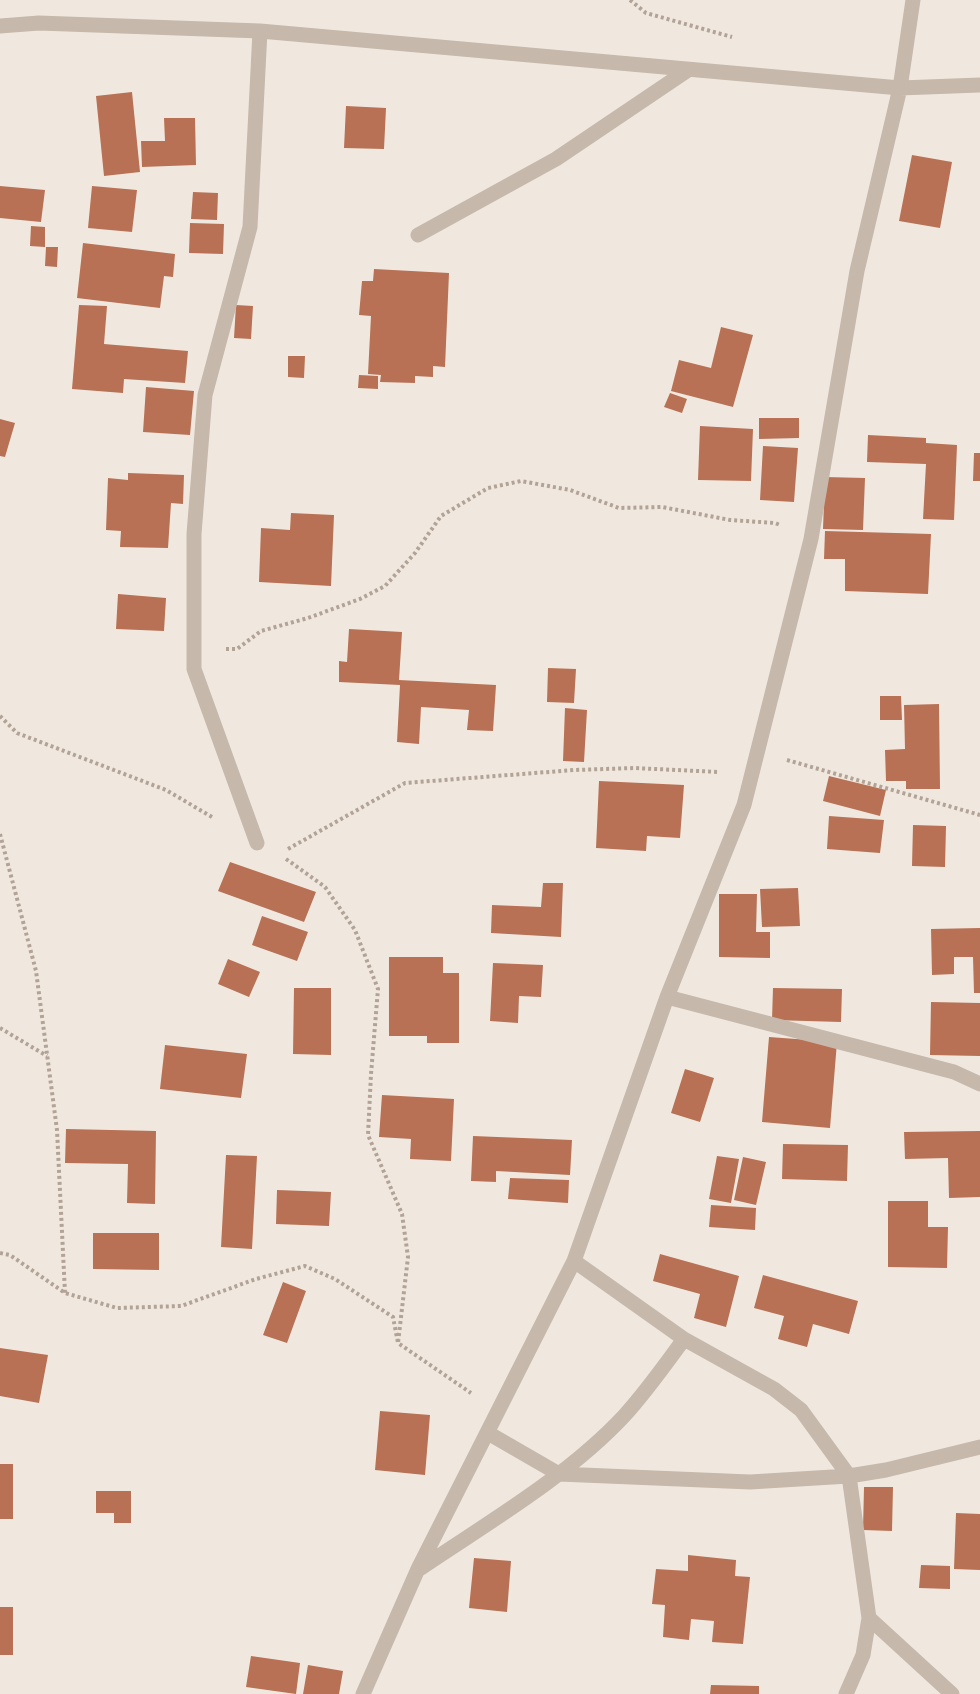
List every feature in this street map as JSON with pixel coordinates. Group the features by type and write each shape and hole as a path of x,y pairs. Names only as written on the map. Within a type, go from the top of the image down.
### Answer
{"street":[{"path":"363,1694 418,1569 574,1261 667,997 744,805 811,539 857,271 900,88 913,0"},
{"path":"0,26 39,23 260,31 900,88 980,85"},
{"path":"257,843 194,669 194,534 205,395 250,227 260,31"},
{"path":"418,235 556,159 688,70"},
{"path":"667,997 954,1072 980,1084"},
{"path":"574,1261 684,1340 774,1389 801,1410 849,1476 869,1618 863,1655 846,1694"},
{"path":"418,1569 559,1474 623,1417 684,1340"},
{"path":"488,1432 559,1474 750,1482 849,1476 886,1470 980,1447"},
{"path":"869,1618 952,1694"}],"path":[{"path":"194,642 218,649 237,649 261,631 308,618 360,599 385,586 415,553 441,516 488,488 521,481 570,490 619,508 662,507 730,520 775,523 811,539"},
{"path":"0,716 17,733 166,790 257,843"},
{"path":"757,751 980,815"},
{"path":"398,1343 408,1257 402,1214 368,1135 370,1074 378,989 355,930 325,887 280,854 405,783 634,768 751,774"},
{"path":"0,834 36,971 57,1130 65,1293"},
{"path":"0,1028 47,1056"},
{"path":"0,1253 10,1255 65,1293 117,1308 181,1306 256,1279 305,1266 335,1279 393,1317 398,1343 498,1412"}],"building":[{"path":"132,92 140,172 104,176 96,96"},
{"path":"346,106 386,108 384,149 344,148"},
{"path":"164,118 195,118 196,165 142,167 141,141 165,141"},
{"path":"912,155 952,162 940,228 899,221"},
{"path":"0,186 45,190 41,222 0,218"},
{"path":"92,186 137,190 132,232 88,228"},
{"path":"193,192 218,193 217,220 191,219"},
{"path":"190,223 224,224 223,254 189,253"},
{"path":"31,226 45,227 45,247 30,246"},
{"path":"83,243 175,254 173,277 164,276 160,308 77,298"},
{"path":"46,247 58,247 57,267 45,266"},
{"path":"374,269 449,273 445,367 433,366 433,377 415,376 415,383 380,382 381,375 368,374 371,316 359,315 362,281 373,281"},
{"path":"79,305 107,306 104,344 188,351 185,383 124,379 123,393 72,389"},
{"path":"236,305 253,306 251,339 234,338"},
{"path":"721,327 753,335 733,407 671,391 679,360 711,368"},
{"path":"288,356 305,356 304,378 288,377"},
{"path":"359,375 378,376 378,389 358,388"},
{"path":"146,387 194,391 190,435 143,432"},
{"path":"670,393 687,399 682,413 664,407"},
{"path":"759,418 799,418 799,438 759,439"},
{"path":"0,419 15,423 5,457 0,456"},
{"path":"700,426 753,429 751,481 698,480"},
{"path":"868,435 926,438 926,443 957,445 954,520 923,519 926,464 867,462"},
{"path":"763,446 798,448 794,502 760,500"},
{"path":"974,453 980,453 980,481 973,481"},
{"path":"128,473 184,475 183,504 171,503 168,548 120,547 121,531 106,530 108,478 128,480"},
{"path":"825,477 865,478 863,530 823,529"},
{"path":"291,513 334,515 331,586 259,582 261,528 290,530"},
{"path":"825,531 931,534 928,594 845,591 845,559 824,559"},
{"path":"118,594 166,598 164,631 116,629"},
{"path":"349,629 402,632 399,680 496,685 493,731 467,730 469,710 421,707 419,744 397,742 400,685 339,682 339,661 347,662"},
{"path":"548,668 576,669 574,703 547,702"},
{"path":"880,696 901,696 902,720 880,720"},
{"path":"939,704 940,789 906,789 906,781 886,781 885,750 905,749 904,705"},
{"path":"565,708 587,710 584,762 563,761"},
{"path":"829,776 886,790 880,816 823,801"},
{"path":"599,781 684,785 680,838 647,836 646,851 596,848"},
{"path":"829,816 884,820 880,853 827,849"},
{"path":"913,825 946,826 945,867 912,866"},
{"path":"230,862 316,892 304,922 218,891"},
{"path":"543,883 563,883 561,937 491,933 492,905 541,907"},
{"path":"798,888 800,926 762,927 760,889"},
{"path":"719,894 757,894 756,932 770,932 770,958 719,957"},
{"path":"262,916 308,932 297,961 252,945"},
{"path":"980,928 980,993 974,993 973,957 954,957 954,974 932,975 931,929"},
{"path":"389,957 443,957 443,973 459,973 459,1043 427,1043 427,1036 389,1036"},
{"path":"228,959 260,972 249,997 218,984"},
{"path":"493,963 543,965 541,997 519,996 518,1023 490,1021"},
{"path":"294,988 331,988 331,1055 293,1054"},
{"path":"773,988 842,989 841,1022 772,1020"},
{"path":"931,1002 980,1003 980,1056 930,1055"},
{"path":"769,1037 837,1042 830,1128 762,1122"},
{"path":"165,1045 247,1054 241,1098 160,1089"},
{"path":"685,1069 714,1078 700,1122 671,1113"},
{"path":"382,1095 454,1099 451,1161 410,1159 411,1139 379,1137"},
{"path":"66,1129 156,1131 155,1204 127,1203 128,1164 65,1163"},
{"path":"980,1131 980,1197 949,1198 948,1158 905,1159 904,1132"},
{"path":"473,1136 572,1140 570,1175 496,1171 496,1182 471,1181"},
{"path":"783,1144 848,1145 847,1181 782,1179"},
{"path":"226,1155 257,1156 252,1249 221,1247"},
{"path":"717,1156 739,1159 731,1203 709,1199"},
{"path":"743,1157 766,1162 756,1205 734,1200"},
{"path":"510,1178 569,1180 568,1203 508,1199"},
{"path":"277,1190 331,1192 329,1226 276,1224"},
{"path":"888,1201 928,1201 928,1227 948,1227 947,1268 888,1267"},
{"path":"711,1205 756,1208 755,1230 709,1227"},
{"path":"93,1233 159,1233 159,1270 93,1269"},
{"path":"660,1254 739,1276 726,1327 694,1318 700,1294 653,1281"},
{"path":"763,1275 858,1301 849,1334 813,1324 807,1347 778,1339 784,1316 754,1308"},
{"path":"283,1282 306,1291 287,1343 263,1335"},
{"path":"0,1348 48,1355 39,1403 0,1396"},
{"path":"380,1411 430,1415 425,1475 375,1470"},
{"path":"0,1464 13,1464 13,1519 0,1519"},
{"path":"864,1487 893,1487 892,1531 863,1530"},
{"path":"96,1491 131,1491 131,1523 114,1523 114,1513 96,1513"},
{"path":"956,1513 980,1514 980,1570 954,1569"},
{"path":"688,1555 736,1560 735,1576 750,1577 743,1644 712,1642 714,1621 691,1619 689,1640 663,1637 665,1605 652,1604 656,1569 688,1571"},
{"path":"474,1558 511,1561 507,1612 469,1608"},
{"path":"921,1565 950,1566 950,1589 919,1588"},
{"path":"0,1607 13,1607 13,1655 0,1655"},
{"path":"251,1656 300,1663 296,1694 246,1687"},
{"path":"308,1665 343,1671 339,1694 303,1694"},
{"path":"711,1685 759,1686 759,1694 710,1694"}]}
